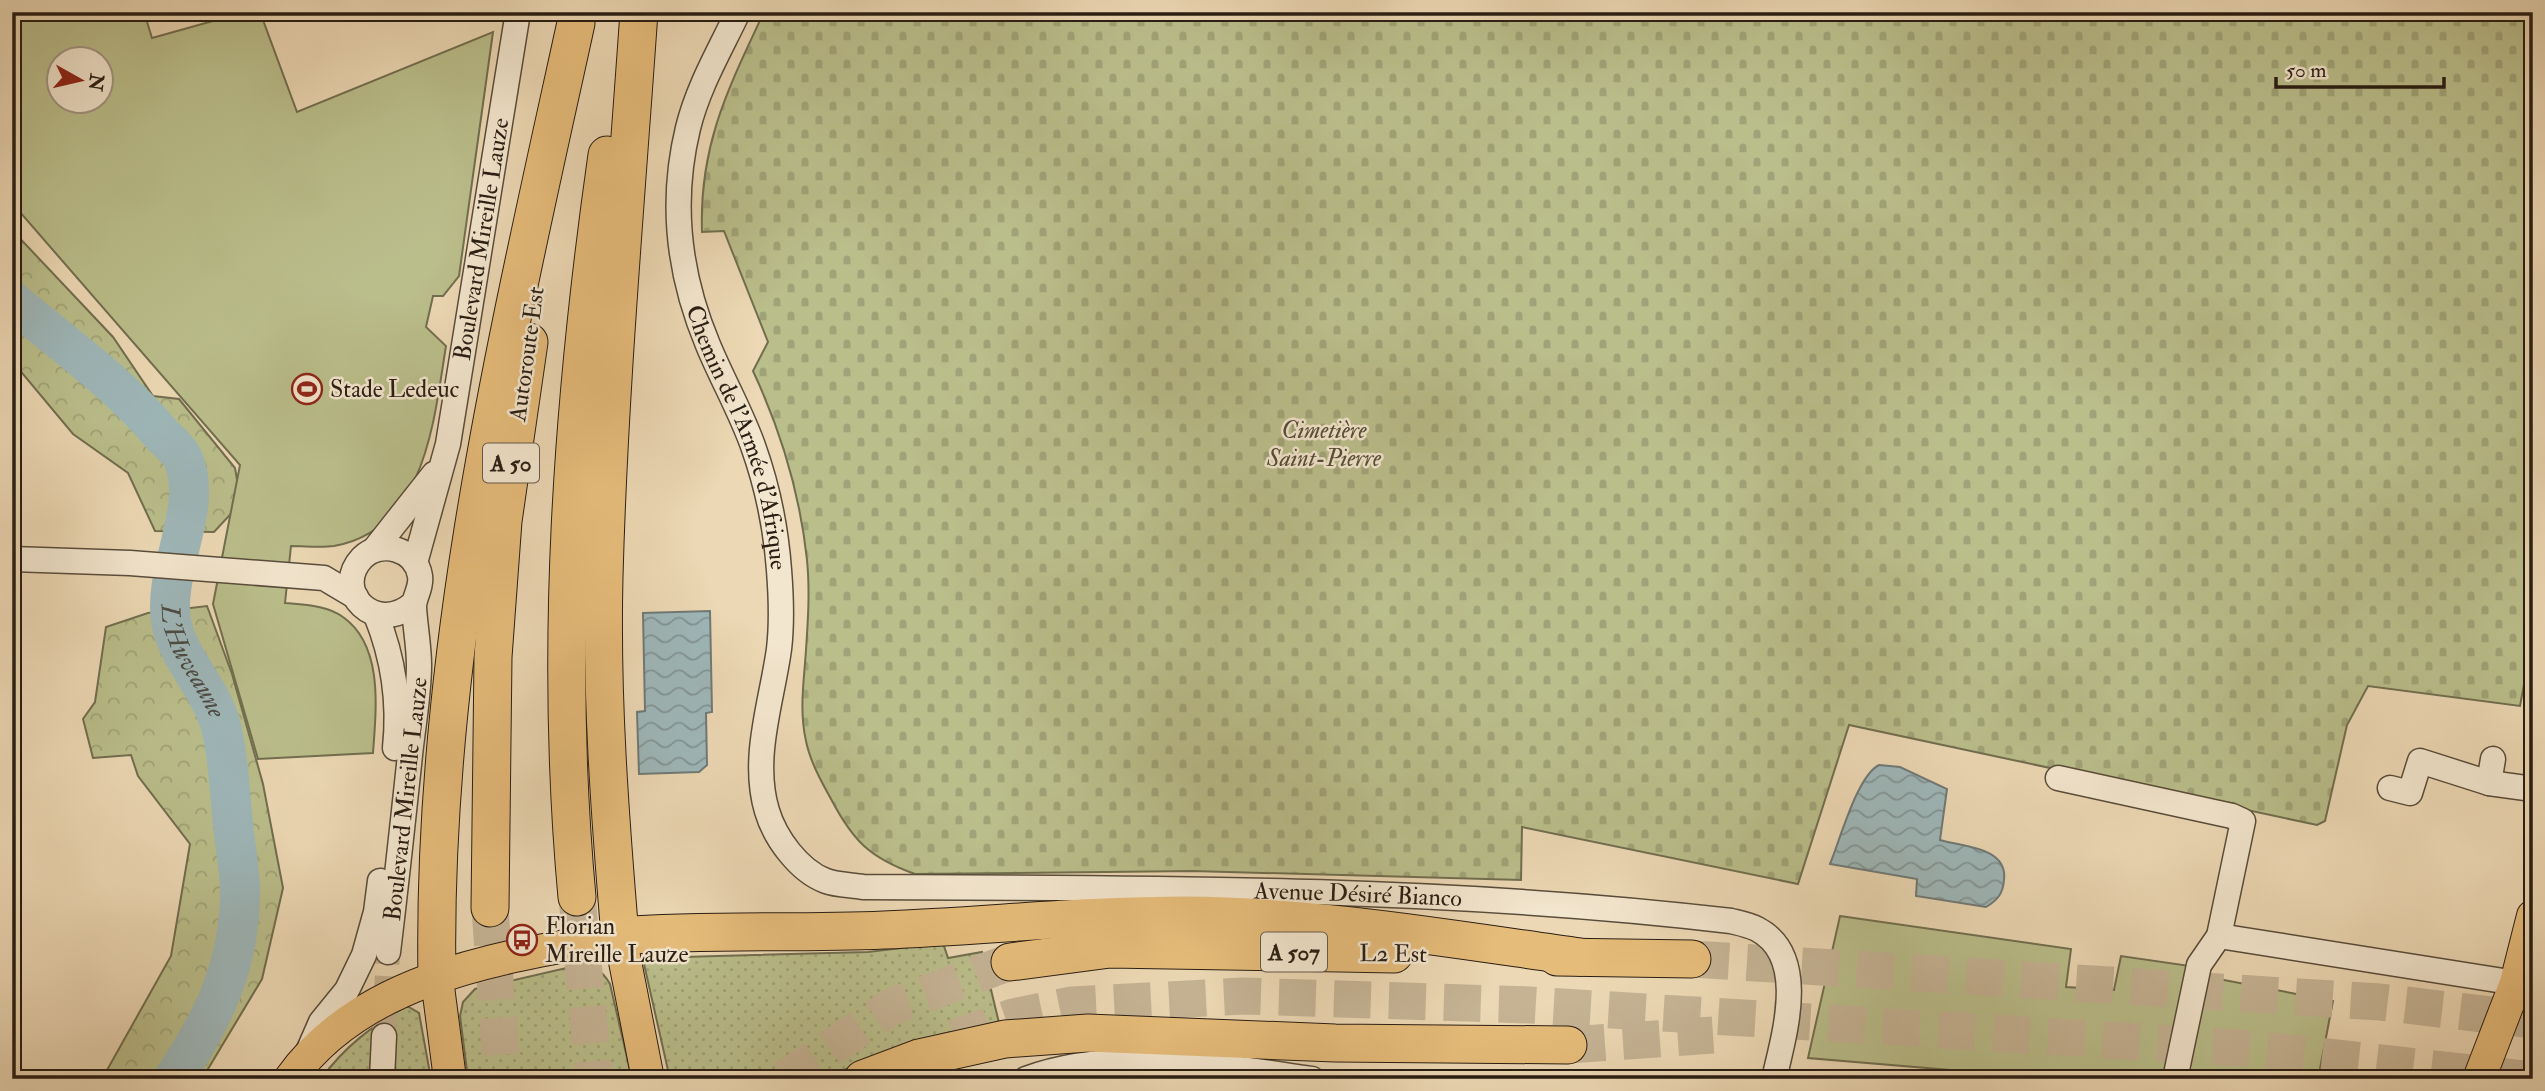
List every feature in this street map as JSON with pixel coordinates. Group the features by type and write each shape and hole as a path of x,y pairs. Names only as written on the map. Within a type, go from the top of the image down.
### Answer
{"highway":[{"name":"A 50","path":"577,897 568,804 568,547 587,298 627,12"},
{"path":"639,12 611,418 604,579 606,758 620,936 678,931 884,930 1054,918 1185,915 1243,917 1449,938 1580,957"},
{"path":"437,979 438,854 466,562 492,407 576,17"},
{"name":"Autoroute Est","path":"490,908 493,657 503,521 576,17"},
{"name":"L2 Est","path":"1010,962 1110,949 1692,959"},
{"path":"863,1079 919,1058 1005,1039 1088,1033 1335,1043 1568,1045"}],"main road":[{"path":"2479,1079 2516,983 2533,916"},
{"name":"Boulevard Mireille Lauze","path":"298,1069 373,1004 437,979 523,954 620,936"},
{"path":"620,936 648,1079"},
{"path":"437,979 450,1079"}],"street":[{"name":"Boulevard Mireille Lauze","path":"415,563 448,444 518,12"},
{"name":"Chemin de l'Armée d'Afrique","path":"738,12 702,85 688,128 678,187 678,224 681,254 693,305 753,446 770,509 779,570 780,645 762,747 760,781 767,812 786,849 801,864"},
{"name":"Boulevard Mireille Lauze","path":"365,558 440,465"},
{"path":"324,578 365,558 397,549 415,563 420,576 420,590 414,603 404,612 390,616 376,615 364,608 356,597 352,581 365,558"},
{"path":"12,559 130,563 324,578 356,597"},
{"name":"Boulevard Mireille Lauze","path":"388,952 419,666 414,603"},
{"name":"Boulevard Mireille Lauze","path":"298,1069 321,1022 347,990 376,912 397,726 391,660 376,615"},
{"path":"2390,788 2410,793 2423,752 2491,771 2533,789"},
{"path":"2058,778 2232,816 2243,821 2219,936 2200,965 2175,1079"},
{"name":"Avenue Désiré Bianco","path":"801,864 826,881 863,887 1224,888 1527,904 1731,921 1758,929 1777,947 1789,980 1791,1005 1774,1079"},
{"path":"2219,936 2516,983"},
{"path":"383,1079 384,1036"},
{"path":"1026,1079 1056,1068 1151,1062 1312,1079"}],"green space":[{"name":"Stade Ledeuc","path":"12,12 144,12 152,38 245,12 260,12 297,112 493,32 459,276 443,296 433,296 426,327 446,346 430,437 420,467 407,495 389,518 365,536 334,546 291,546 285,603 315,606 337,613 356,629 365,644 371,661 376,699 373,753 258,759 213,604 240,465 12,203"},
{"name":"Cimetière Saint-Pierre","path":"764,12 2533,12 2533,636 2520,706 2368,686 2347,725 2325,821 2317,825 1849,725 1798,884 1522,827 1521,880 1193,871 915,874 899,868 874,854 855,837 839,814 808,748 802,707 809,594 804,535 788,463 753,371 768,342 724,231 702,232 705,172 718,118"},
{"path":"12,230 113,337 153,396 179,399 235,468 241,503 214,532 155,531 128,473 73,434 12,361"},
{"path":"207,606 232,674 263,784 283,888 262,979 202,1079 102,1079 171,956 190,844 138,776 131,755 93,758 83,719 95,702 106,627 148,613"},
{"path":"1840,916 2071,949 2066,987 2114,990 2121,956 2190,966 2169,1079 2059,1079 1808,1058"},
{"path":"943,943 948,958 982,952 999,1023 942,1034 819,1079 670,1079 644,964 646,958 868,952"},
{"path":"575,966 596,969 610,984 632,1079 468,1079 460,1016 463,1002 475,989"},
{"path":"2203,976 2333,1001 2318,1079 2187,1079"},
{"path":"407,1006 419,1013 431,1079 395,1079 394,1029 373,1038 369,1079 321,1079 360,1038"}],"water":[{"path":"710,611 712,712 706,713 707,765 699,772 639,774 637,712 645,711 643,613"},
{"path":"1879,765 1900,767 1947,789 1940,840 1982,850 1999,861 2004,880 2001,892 1994,902 1986,907 1916,896 1917,879 1830,864 1856,795 1871,771"}],"waterway":[{"name":"L'Huveaune","path":"12,301 90,365 146,416 179,452 188,478 186,518 172,580 171,621 179,647 208,695 219,720 228,767 240,888 236,941 222,989 201,1034 173,1079"}],"tunnel":[{"path":"577,897 594,1079"},
{"path":"490,908 502,1079"},
{"path":"384,1036 388,952"},
{"path":"1692,959 2380,1002 2533,1020"},
{"path":"784,1079 893,1006 1010,962"},
{"path":"954,1038 1013,1017 1071,1005 1243,996 1530,1005 2256,1049 2524,1079"},
{"path":"1568,1045 1713,1035"}],"place":[{"name":"Stade Ledeuc","path":"307,389"},
{"name":"Florian Mireille Lauze","path":"522,940"}]}
